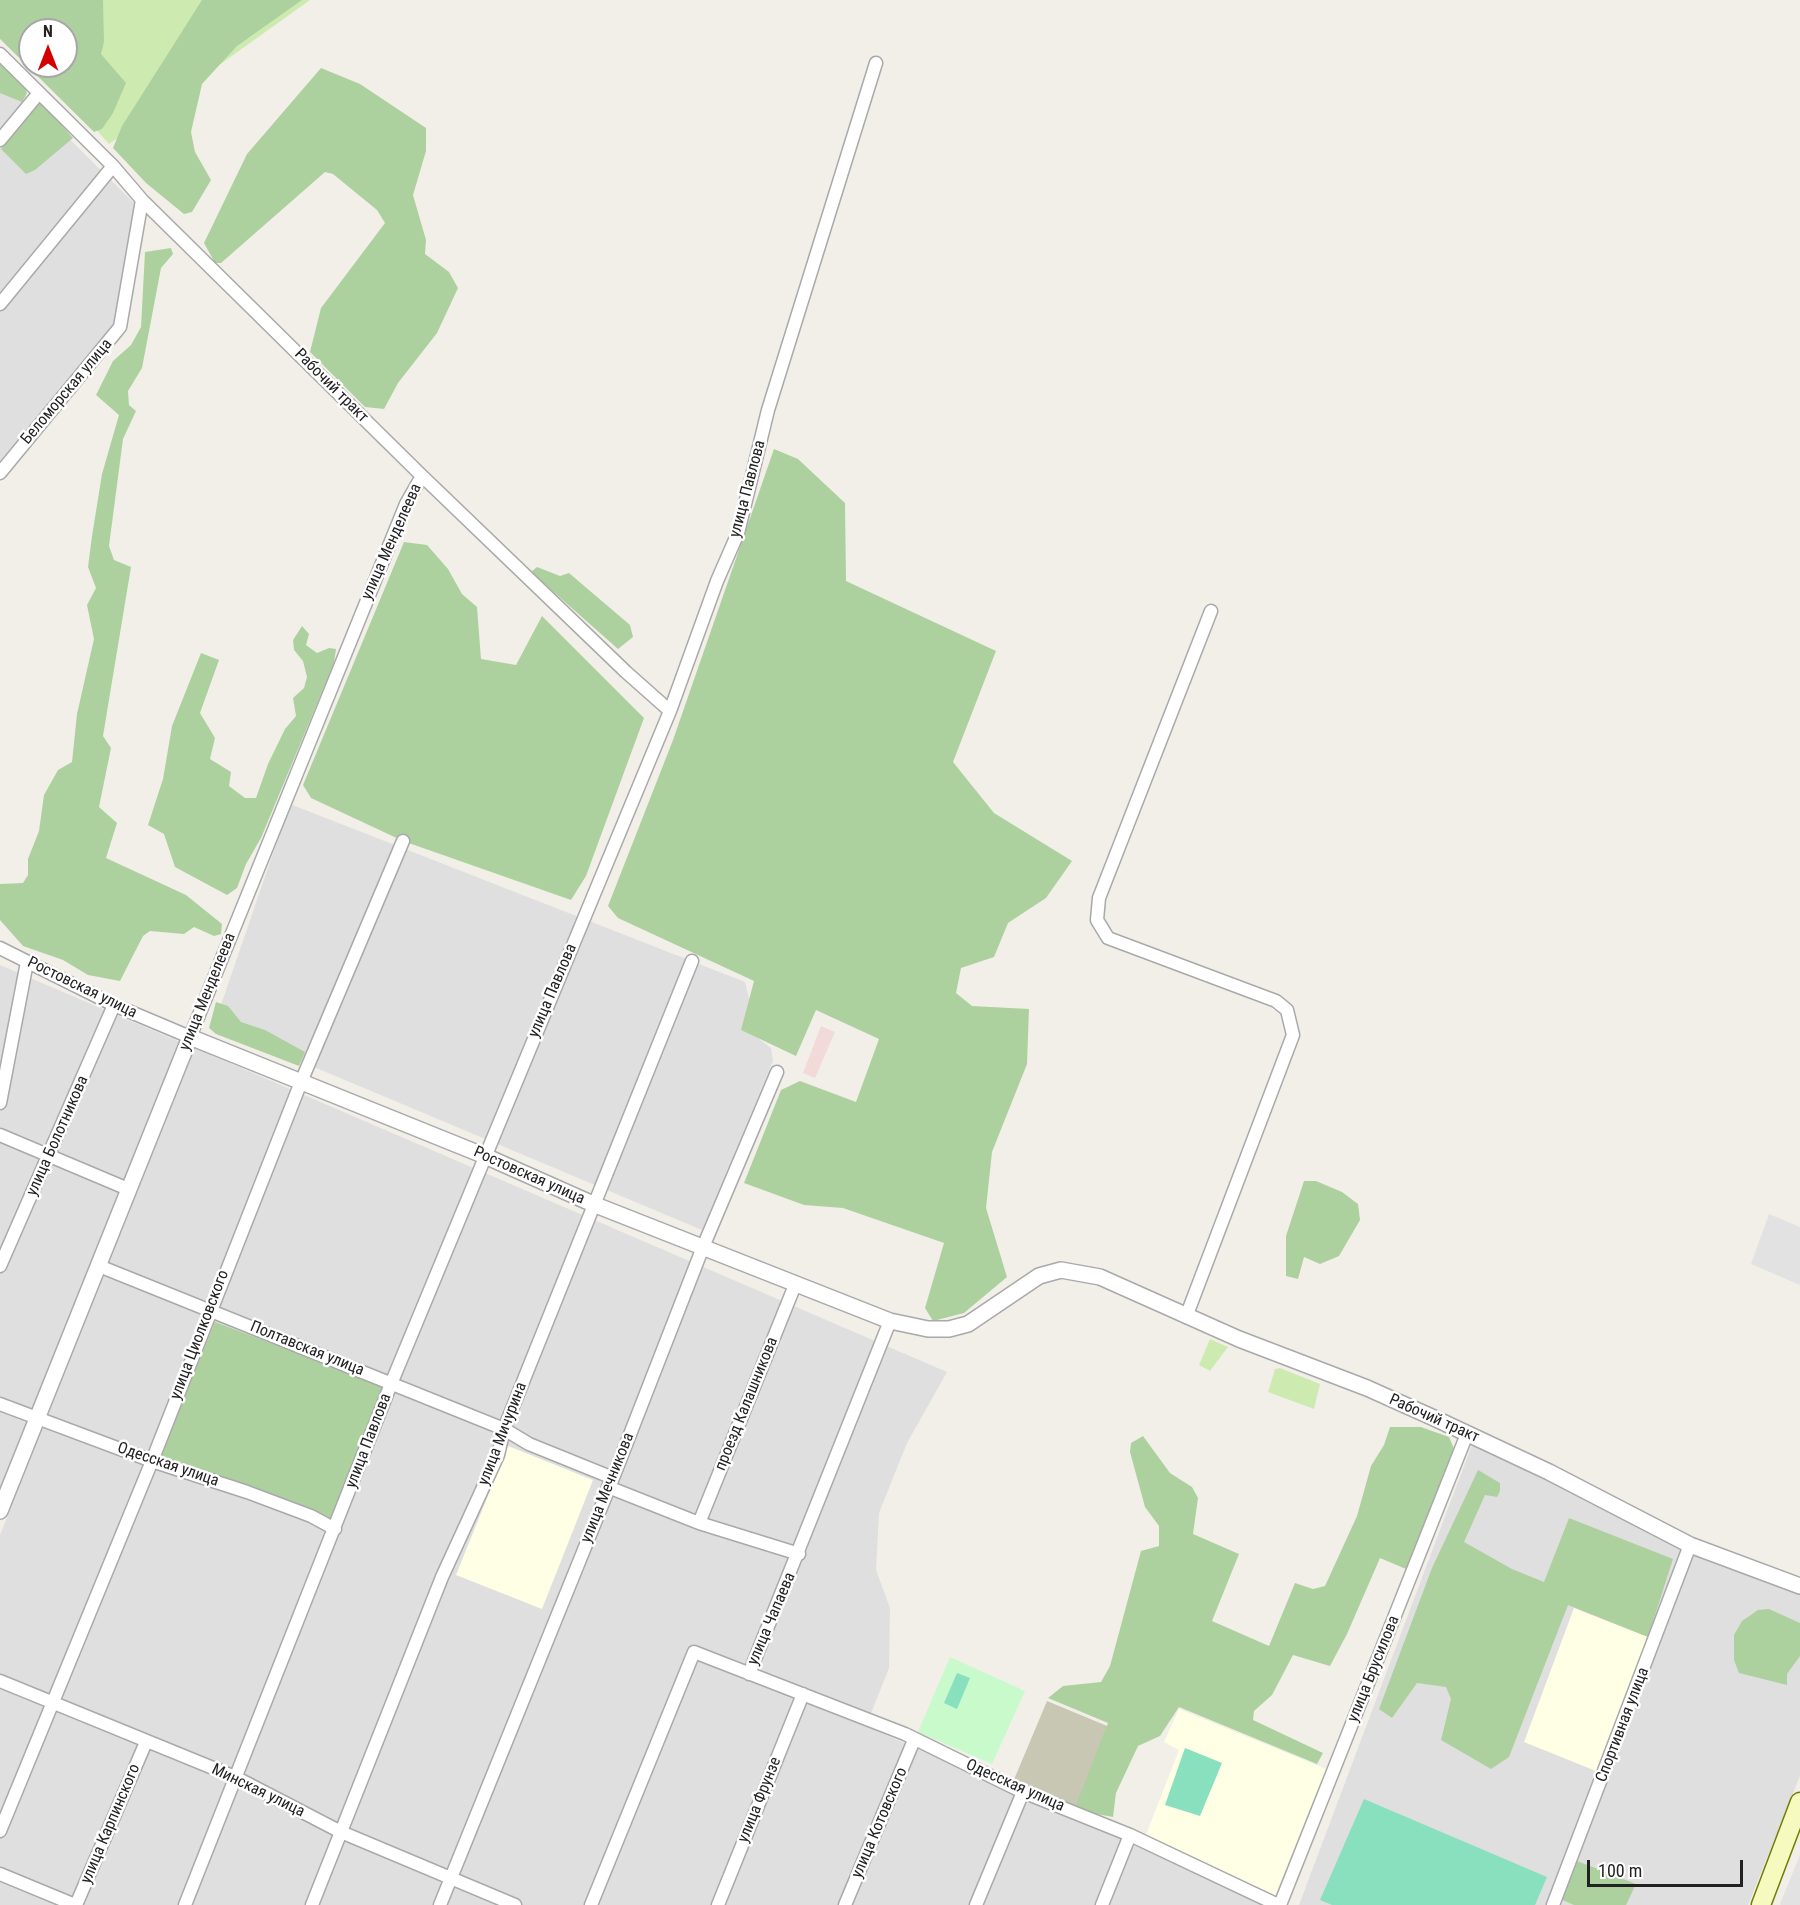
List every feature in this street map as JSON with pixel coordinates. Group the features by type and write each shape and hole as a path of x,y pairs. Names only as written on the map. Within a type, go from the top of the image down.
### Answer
{"main road":[{"path":"1761,1905 1800,1802"}],"street":[{"name":"Рабочий тракт","path":"0,54 113,166 142,200 422,476 626,672 670,711"},
{"name":"улица Павлова","path":"185,1905 391,1384 670,711 717,581 738,533 768,410 876,63"},
{"path":"0,140 39,93"},
{"path":"0,304 113,166"},
{"name":"Беломорская улица","path":"0,473 120,327 142,200"},
{"name":"улица Менделеева","path":"0,1511 406,504 422,476"},
{"path":"1186,1317 1293,1035 1287,1010 1276,1001 1108,938 1097,920 1099,898 1212,611"},
{"name":"улица Циолковского","path":"0,1831 152,1461 301,1082 403,841"},
{"name":"Ростовская улица","path":"0,948 114,1005 190,1037 485,1156 593,1204 890,1321 928,1329 949,1329 968,1324 1039,1276 1061,1270"},
{"name":"улица Мичурина","path":"312,1905 442,1576 498,1455 504,1430 593,1204 693,961"},
{"path":"0,1103 27,962"},
{"name":"улица Болотникова","path":"0,1266 51,1155 114,1005"},
{"name":"улица Мечникова","path":"440,1905 703,1247 777,1072"},
{"path":"0,1135 128,1189"},
{"name":"Полтавская улица","path":"99,1266 210,1309 504,1430 610,1483 699,1523 799,1554"},
{"name":"Рабочий тракт","path":"1061,1270 1100,1277 1186,1317 1367,1388 1549,1472 1690,1545 1800,1586"},
{"name":"проезд Калашникова","path":"699,1523 795,1285"},
{"name":"улица Чапаева","path":"591,1905 694,1652 749,1674 799,1554 890,1321"},
{"name":"Одесская улица","path":"0,1404 152,1461 247,1492 311,1516 335,1529"},
{"name":"улица Брусилова","path":"1279,1905 1467,1434"},
{"name":"Спортивная улица","path":"1553,1905 1690,1545"},
{"name":"Одесская улица","path":"749,1674 905,1734 1023,1792 1130,1835 1279,1905"},
{"name":"Минская улица","path":"0,1682 235,1778 341,1832 514,1905"},
{"name":"улица Фрунзе","path":"718,1905 803,1694"},
{"name":"улица Котовского","path":"845,1905 914,1740"},
{"name":"улица Карпинского","path":"76,1905 146,1742"},
{"path":"976,1905 1023,1792"},
{"path":"1102,1905 1130,1835"},
{"path":"0,1874 76,1905"}],"shaded area":[{"path":"0,70 136,205 117,324 0,466"},
{"path":"290,804 745,982 759,1039 771,1048 773,1061 702,1230 214,1025"},
{"path":"0,965 180,1042 0,1491"},
{"path":"821,1026 835,1032 815,1078 803,1073"},
{"path":"195,1048 947,1372 907,1443 879,1513 876,1570 890,1608 889,1668 866,1726 1268,1905 0,1905 0,1535"},
{"path":"1769,1214 1800,1227 1800,1285 1751,1264"},
{"path":"1473,1442 1697,1556 1800,1594 1800,1776 1748,1905 1299,1905"},
{"path":"508,1446 593,1480 542,1609 456,1575"},
{"path":"1574,1608 1648,1637 1596,1771 1524,1742"},
{"path":"1047,1701 1112,1728 1078,1809 1013,1782"},
{"path":"1179,1709 1326,1769 1275,1895 1146,1835 1179,1750 1164,1742"},
{"path":"1800,1855 1800,1905 1781,1905 1780,1904"}],"green space":[{"path":"0,0 310,0 109,144 50,78 78,78 78,18 18,18"},
{"path":"0,0 103,0 104,42 101,54 126,83 113,113 102,129 94,132 39,78 78,78 78,18 18,18 18,57 0,39"},
{"path":"202,0 302,0 237,46 202,84 191,132 195,152 211,180 192,212 184,214 146,183 113,148 122,126"},
{"path":"0,62 24,86 27,93 22,102 0,93"},
{"path":"321,68 360,84 426,128 426,151 413,195 426,240 425,254 449,272 458,288 437,333 398,383 384,409 365,407 310,352 321,308 385,223 377,210 333,174 325,172 221,263 215,263 204,243 247,154"},
{"path":"38,102 45,106 73,138 35,170 26,174 1,149"},
{"path":"171,248 173,254 161,268 142,368 128,391 129,405 136,411 123,439 109,546 114,560 131,567 103,736 111,748 99,807 117,823 106,858 186,895 222,924 221,934 214,936 194,927 184,934 150,931 143,936 120,981 88,975 63,960 23,946 0,920 0,884 23,883 28,875 28,859 39,831 44,795 58,770 72,762 77,714 94,639 87,605 96,588 88,567 92,536 102,474 119,415 96,395 113,361 131,345 141,327 145,252"},
{"path":"774,449 798,459 845,503 846,581 996,651 953,762 994,813 1072,861 1046,898 1008,923 994,957 961,968 956,993 972,1006 1029,1009 1027,1064 992,1152 986,1208 1007,1277 964,1313 933,1321 925,1308 944,1243 843,1208 804,1205 744,1183 781,1090 800,1081 856,1102 879,1039 816,1010 796,1056 741,1030 754,981 618,918 608,906 673,740"},
{"path":"404,542 427,545 448,569 462,594 477,607 481,659 516,665 542,616 644,718 586,876 571,900 403,841 311,798 303,785"},
{"path":"537,567 560,576 569,573 630,625 633,637 618,649 531,572"},
{"path":"302,626 309,634 306,645 317,653 329,648 336,649 334,663 261,838 246,864 237,888 227,895 175,867 164,834 148,825 163,779 172,726 201,653 219,660 200,713 215,738 210,759 231,772 229,786 245,798 256,798 268,764 285,729 296,716 293,698 304,688 307,677 303,661 294,650 293,640"},
{"path":"216,1002 228,1006 241,1022 265,1030 305,1052 299,1066 216,1034 209,1028"},
{"path":"1304,1181 1316,1181 1342,1192 1358,1204 1360,1220 1339,1256 1320,1264 1304,1257 1298,1279 1286,1276 1286,1236"},
{"path":"215,1322 384,1386 331,1518 160,1458"},
{"path":"1210,1339 1228,1347 1210,1371 1199,1365"},
{"path":"1280,1368 1320,1384 1314,1409 1268,1392 1275,1369"},
{"path":"1390,1427 1421,1427 1449,1437 1455,1451 1412,1561 1406,1569 1380,1558 1347,1634 1330,1666 1293,1655 1272,1695 1254,1711 1253,1720 1323,1753 1317,1764 1179,1707 1160,1736 1138,1746 1116,1793 1113,1817 1091,1813 1076,1805 1108,1723 1048,1698 1063,1686 1101,1682 1110,1666 1141,1551 1159,1546 1159,1526 1145,1507 1130,1452 1131,1443 1143,1436 1170,1473 1192,1487 1198,1498 1193,1534 1239,1554 1212,1621 1269,1646 1295,1583 1313,1589 1325,1586 1357,1516 1371,1466 1384,1445"},
{"path":"1478,1470 1500,1483 1500,1491 1497,1497 1485,1495 1464,1542 1512,1569 1544,1582 1569,1518 1673,1559 1648,1637 1568,1605 1509,1757 1491,1769 1441,1740 1451,1699 1446,1687 1417,1683 1392,1718 1379,1709 1432,1568"},
{"path":"1769,1609 1800,1623 1800,1656 1787,1674 1787,1685 1739,1673 1734,1660 1734,1635 1742,1621 1758,1610"},
{"path":"950,1657 1025,1691 992,1764 918,1732"},
{"path":"957,1673 970,1678 957,1709 944,1703"},
{"path":"1185,1748 1222,1763 1200,1816 1165,1805"},
{"path":"1364,1799 1547,1877 1535,1905 1332,1905 1320,1900"},
{"path":"1577,1861 1636,1884 1626,1905 1574,1905 1560,1899"}]}
